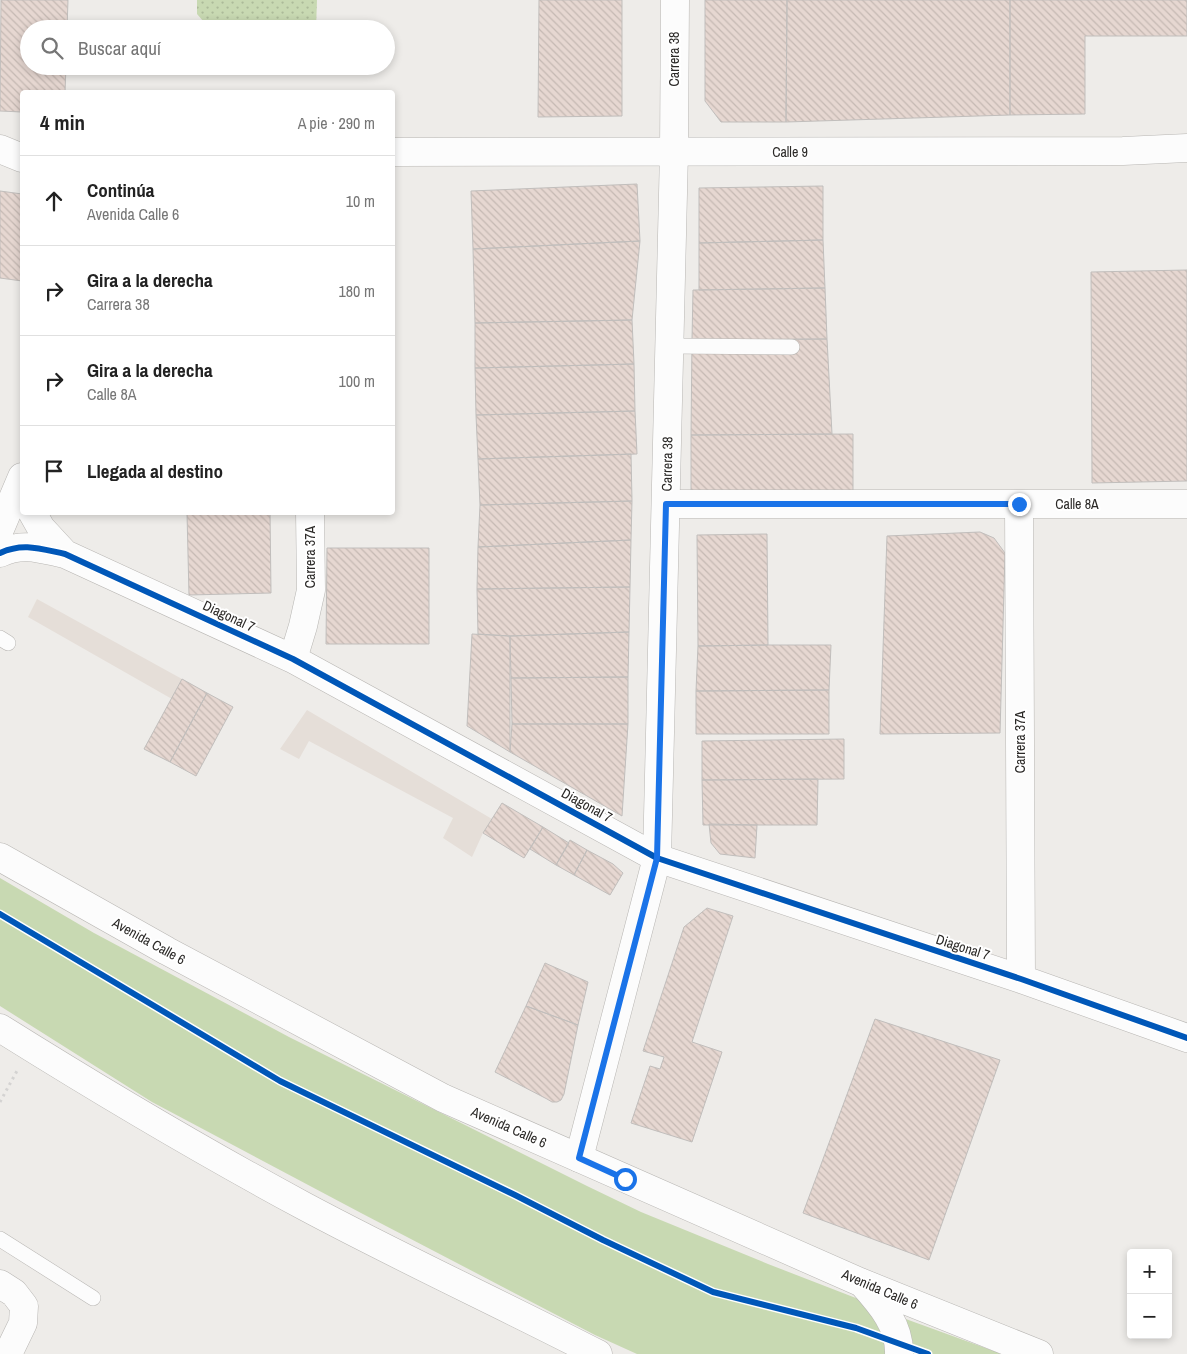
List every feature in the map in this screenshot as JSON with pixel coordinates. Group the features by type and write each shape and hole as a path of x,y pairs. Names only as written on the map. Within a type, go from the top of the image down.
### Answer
{"street":[{"name":"Carrera 38","path":"579,1158 657,858 674,152 674,0"},
{"path":"0,148 20,148"},
{"path":"0,148 20,157"},
{"name":"Calle 9","path":"395,152 1122,151 1187,148"},
{"path":"0,529 20,482"},
{"name":"Calle 8A","path":"666,504 1187,504"},
{"name":"Carrera 37A","path":"1019,504 1022,979"},
{"name":"Diagonal 7","path":"34,515 41,528 65,554"},
{"name":"Carrera 37A","path":"292,658 303,626 311,590 310,515"},
{"name":"Diagonal 7","path":"0,553 10,548 28,546 65,554 292,658 657,858 1022,979 1187,1038"},
{"name":"Avenida Calle 6","path":"0,857 167,951 443,1098 860,1282 1039,1354"},
{"path":"0,1028 193,1145 304,1206 598,1354"},
{"path":"860,1282 876,1298 888,1315 899,1343 899,1354"},
{"path":"0,1284 14,1293 24,1306 22,1323 8,1354"}],"lane":[{"path":"670,346 792,347"},
{"path":"0,1239 93,1298"}],"path":[{"path":"0,1102 19,1068"}],"shaded area":[{"path":"37,599 182,679 172,699 28,617"},
{"path":"307,710 492,819 472,857 443,838 453,818 309,741 299,759 280,749"}],"green space":[{"path":"197,0 317,0 316,20 202,20 197,14"},
{"path":"0,878 94,933 289,1037 587,1186 641,1212 861,1300 881,1321 890,1354 637,1354 595,1335 152,1102 0,1006"},
{"path":"903,1318 1002,1354 909,1354"}],"building":[{"path":"1,0 68,0 67,20 20,20 20,75 66,75 65,90 20,90 20,112 0,111"},
{"path":"539,0 622,0 622,116 538,117"},
{"path":"705,0 787,0 786,122 721,122 705,101"},
{"path":"787,0 1010,0 1010,115 786,122"},
{"path":"1010,0 1187,0 1187,36 1085,36 1085,114 1010,115"},
{"path":"637,184 640,241 473,249 471,191"},
{"path":"823,186 823,240 699,243 699,188"},
{"path":"0,191 20,194 20,281 0,278"},
{"path":"823,240 825,288 699,290 699,243"},
{"path":"640,241 632,320 475,323 473,249"},
{"path":"1187,270 1187,481 1092,483 1091,272"},
{"path":"825,288 827,339 692,340 693,290"},
{"path":"632,320 634,364 475,368 475,323"},
{"path":"827,339 832,434 691,435 692,340"},
{"path":"634,364 635,411 476,415 475,368"},
{"path":"635,411 637,454 478,459 476,415"},
{"path":"853,434 853,493 691,494 691,435"},
{"path":"631,454 632,501 480,505 478,459"},
{"path":"632,501 631,540 478,547 480,505"},
{"path":"187,515 270,515 271,593 189,595"},
{"path":"980,532 994,538 1005,553 1000,733 880,734 887,536"},
{"path":"767,534 768,645 698,646 697,535"},
{"path":"631,540 630,587 477,589 478,547"},
{"path":"327,548 429,548 429,644 326,644"},
{"path":"630,587 629,632 510,636 478,634 477,589"},
{"path":"629,632 628,677 511,678 510,636"},
{"path":"472,634 510,636 510,752 467,726"},
{"path":"831,645 829,690 696,691 698,646"},
{"path":"628,677 628,724 512,724 511,678"},
{"path":"182,679 207,693 170,762 144,749"},
{"path":"829,690 829,734 696,734 696,691"},
{"path":"207,693 233,707 196,776 170,762"},
{"path":"512,724 628,724 622,816 510,752"},
{"path":"844,739 844,779 702,780 702,741"},
{"path":"818,779 817,825 703,825 702,780"},
{"path":"502,803 543,827 524,858 483,833"},
{"path":"709,824 757,825 755,858 720,854 711,843"},
{"path":"543,827 569,843 556,865 530,849"},
{"path":"570,840 587,850 574,875 556,865"},
{"path":"587,850 613,864 623,873 610,895 574,875"},
{"path":"707,908 733,916 692,1042 722,1052 692,1142 631,1123 650,1066 660,1069 664,1057 643,1051 684,927"},
{"path":"545,963 588,982 578,1025 526,1006"},
{"path":"526,1006 578,1025 564,1094 561,1100 557,1102 552,1102 495,1072"},
{"path":"875,1019 1000,1060 929,1260 803,1213"}],"cycle path":[{"path":"0,553 24,547 65,554 293,659 657,858 1021,979 1187,1038"},
{"path":"0,914 280,1081 515,1195 603,1240 713,1292 856,1328 928,1354"}],"route":[{"path":"625,1179 579,1158 657,858 666,504 1019,504"}]}
